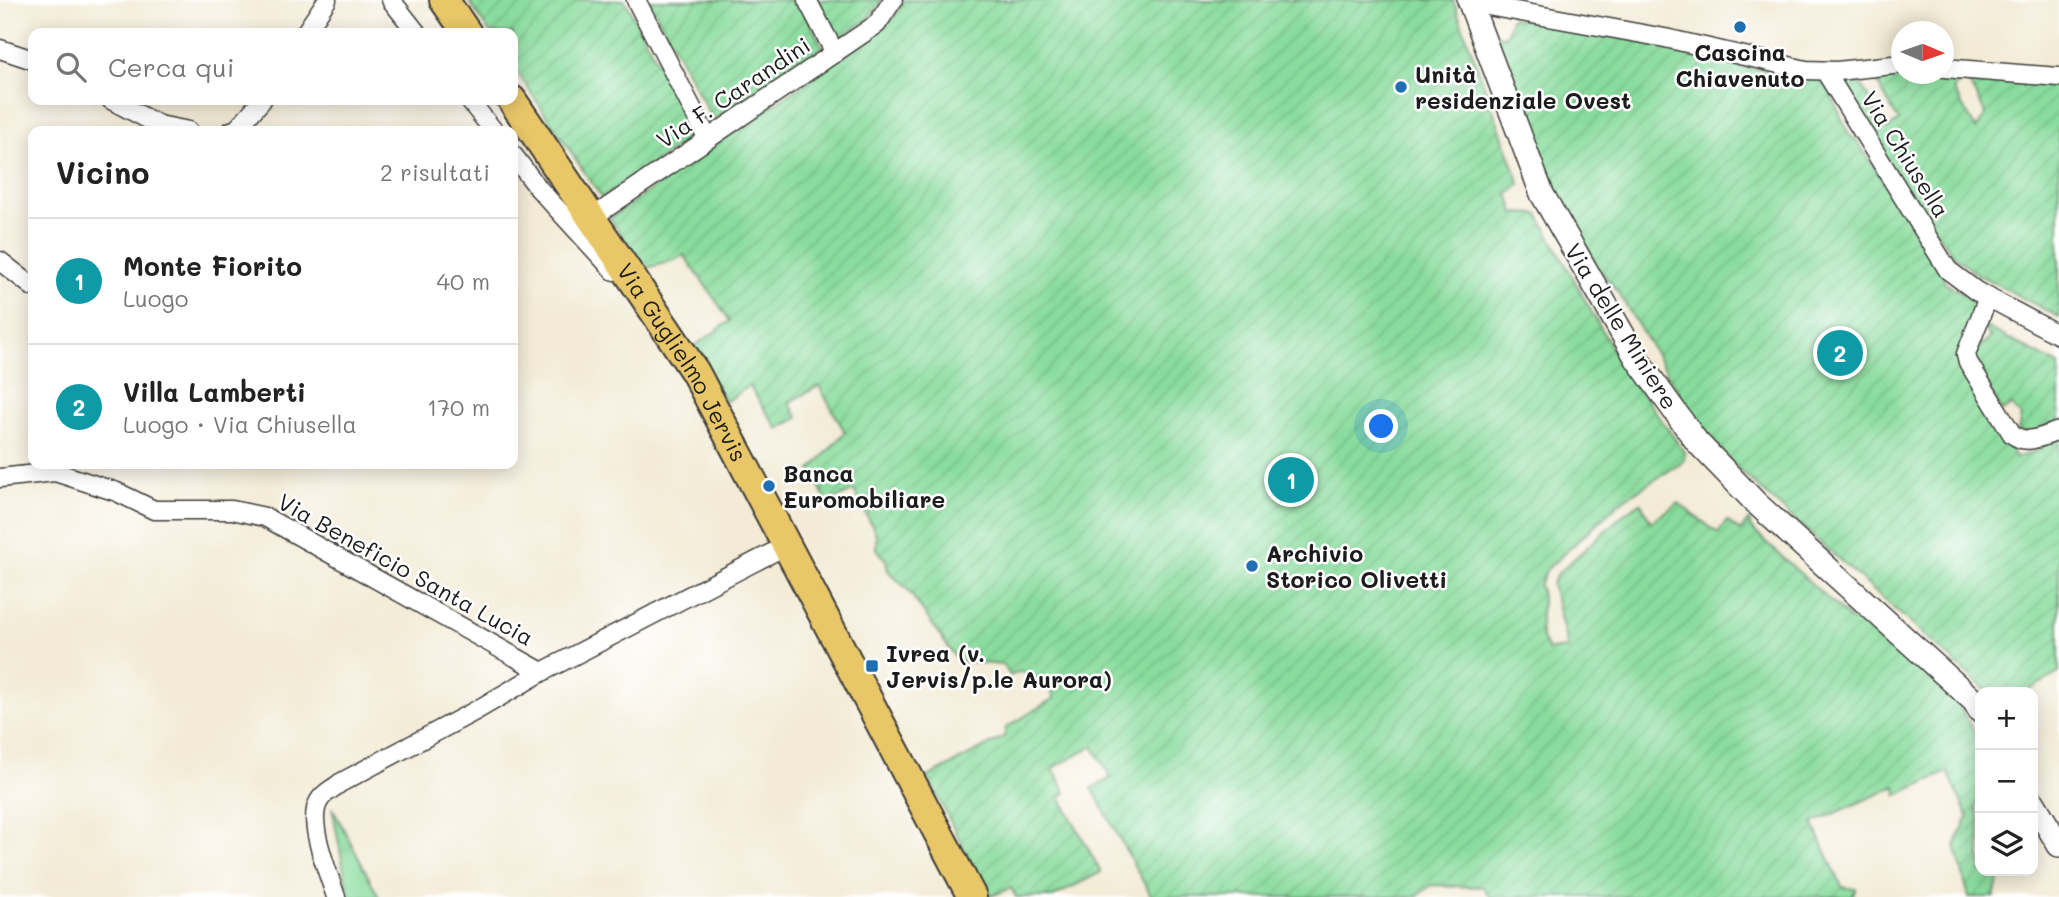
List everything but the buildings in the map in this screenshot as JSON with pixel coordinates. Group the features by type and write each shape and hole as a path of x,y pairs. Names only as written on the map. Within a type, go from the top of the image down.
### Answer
{"main road":[{"path":"444,0 464,28"},
{"name":"Via Guglielmo Jervis","path":"515,105 695,372 972,897"}],"street":[{"path":"308,28 327,0"},
{"path":"391,0 413,28"},
{"path":"636,0 708,139"},
{"path":"807,0 835,53"},
{"name":"Via F. Carandini","path":"593,218 877,24 893,0"},
{"path":"1470,2 1665,38 1806,70 1825,71 1891,65"},
{"name":"Via delle Miniere","path":"1470,2 1542,194 1637,359 1697,443 1763,510 1975,703"},
{"path":"0,49 28,58"},
{"path":"1954,69 2059,77"},
{"name":"Via Chiusella","path":"1825,71 1948,270 1988,297 2059,335"},
{"path":"121,105 164,126"},
{"path":"240,126 258,105"},
{"path":"473,105 490,126"},
{"path":"518,162 539,189 628,286 640,288"},
{"path":"0,261 28,283"},
{"path":"1945,263 2059,322"},
{"path":"1988,297 1966,354 1968,362 2017,438 2033,440 2059,431"},
{"name":"Via Beneficio Santa Lucia","path":"0,478 55,472 117,492 155,510 232,510 265,517 542,672"},
{"name":"Via Beneficio Santa Lucia","path":"336,897 314,824 315,808 323,796 340,783 542,672 787,545"},
{"path":"2038,810 2059,845"}],"green space":[{"path":"468,0 625,0 695,135 602,198 518,73 518,28 487,28"},
{"path":"649,0 798,0 823,47 713,120"},
{"path":"817,0 882,0 867,20 838,39"},
{"path":"904,0 1453,0 1520,184 1508,195 1513,213 1538,214 1617,358 1685,453 1680,464 1624,499 1547,569 1539,585 1542,596 1541,635 1548,650 1568,648 1552,584 1557,574 1626,512 1641,503 1651,522 1678,503 1718,533 1727,521 1740,531 1749,520 1751,528 1852,621 1865,621 1958,704 1975,733 1975,876 1999,876 1994,897 1969,897 1955,845 1968,817 1948,772 1897,795 1896,786 1813,823 1842,887 1856,889 1852,897 1490,897 1483,887 1431,885 1416,897 1154,897 1151,896 1092,788 1111,778 1093,746 1053,768 1066,793 1060,797 1101,872 1053,897 1016,897 1011,888 988,897 928,777 1004,737 1006,728 1054,698 1049,687 1021,671 1010,676 1004,665 958,661 908,590 888,571 886,560 876,548 876,534 854,490 827,503 811,470 845,432 819,386 789,402 798,418 778,429 749,386 725,402 693,347 730,321 684,255 644,269 610,218 884,28 896,15"},
{"path":"1511,18 1740,58 1739,66 1818,76 1829,90 1850,136 1856,139 1943,273 1944,282 1974,301 1974,312 1961,365 2016,458 2042,449 2045,441 2059,437 2059,673 2034,687 1982,687 1730,461 1692,414 1618,292 1597,266 1552,182 1495,34 1506,36"},
{"path":"1891,73 1891,84 1954,84 1954,75 1960,75 1960,84 1953,89 1976,129 1986,114 1967,80 1975,75 2059,84 2059,317 1977,274 1955,257 1896,176 1839,75 1855,75 1887,129 1899,121 1872,74"},
{"path":"1982,325 2059,365 2059,422 2048,424 2039,434 2018,431 2021,416 2011,405 2002,411 1969,355 1990,338"},
{"path":"332,807 379,897 349,897"}],"place":[{"name":"Cascina Chiavenuto","path":"1740,27"},
{"name":"Unità residenziale Ovest","path":"1401,87"},
{"name":"Villa Lamberti","path":"1840,353"},
{"name":"Monte Fiorito","path":"1291,480"},
{"name":"Banca Euromobiliare","path":"769,486"},
{"name":"Archivio Storico Olivetti","path":"1252,566"},
{"name":"Ivrea (v. Jervis/p.le Aurora)","path":"872,666"}]}
